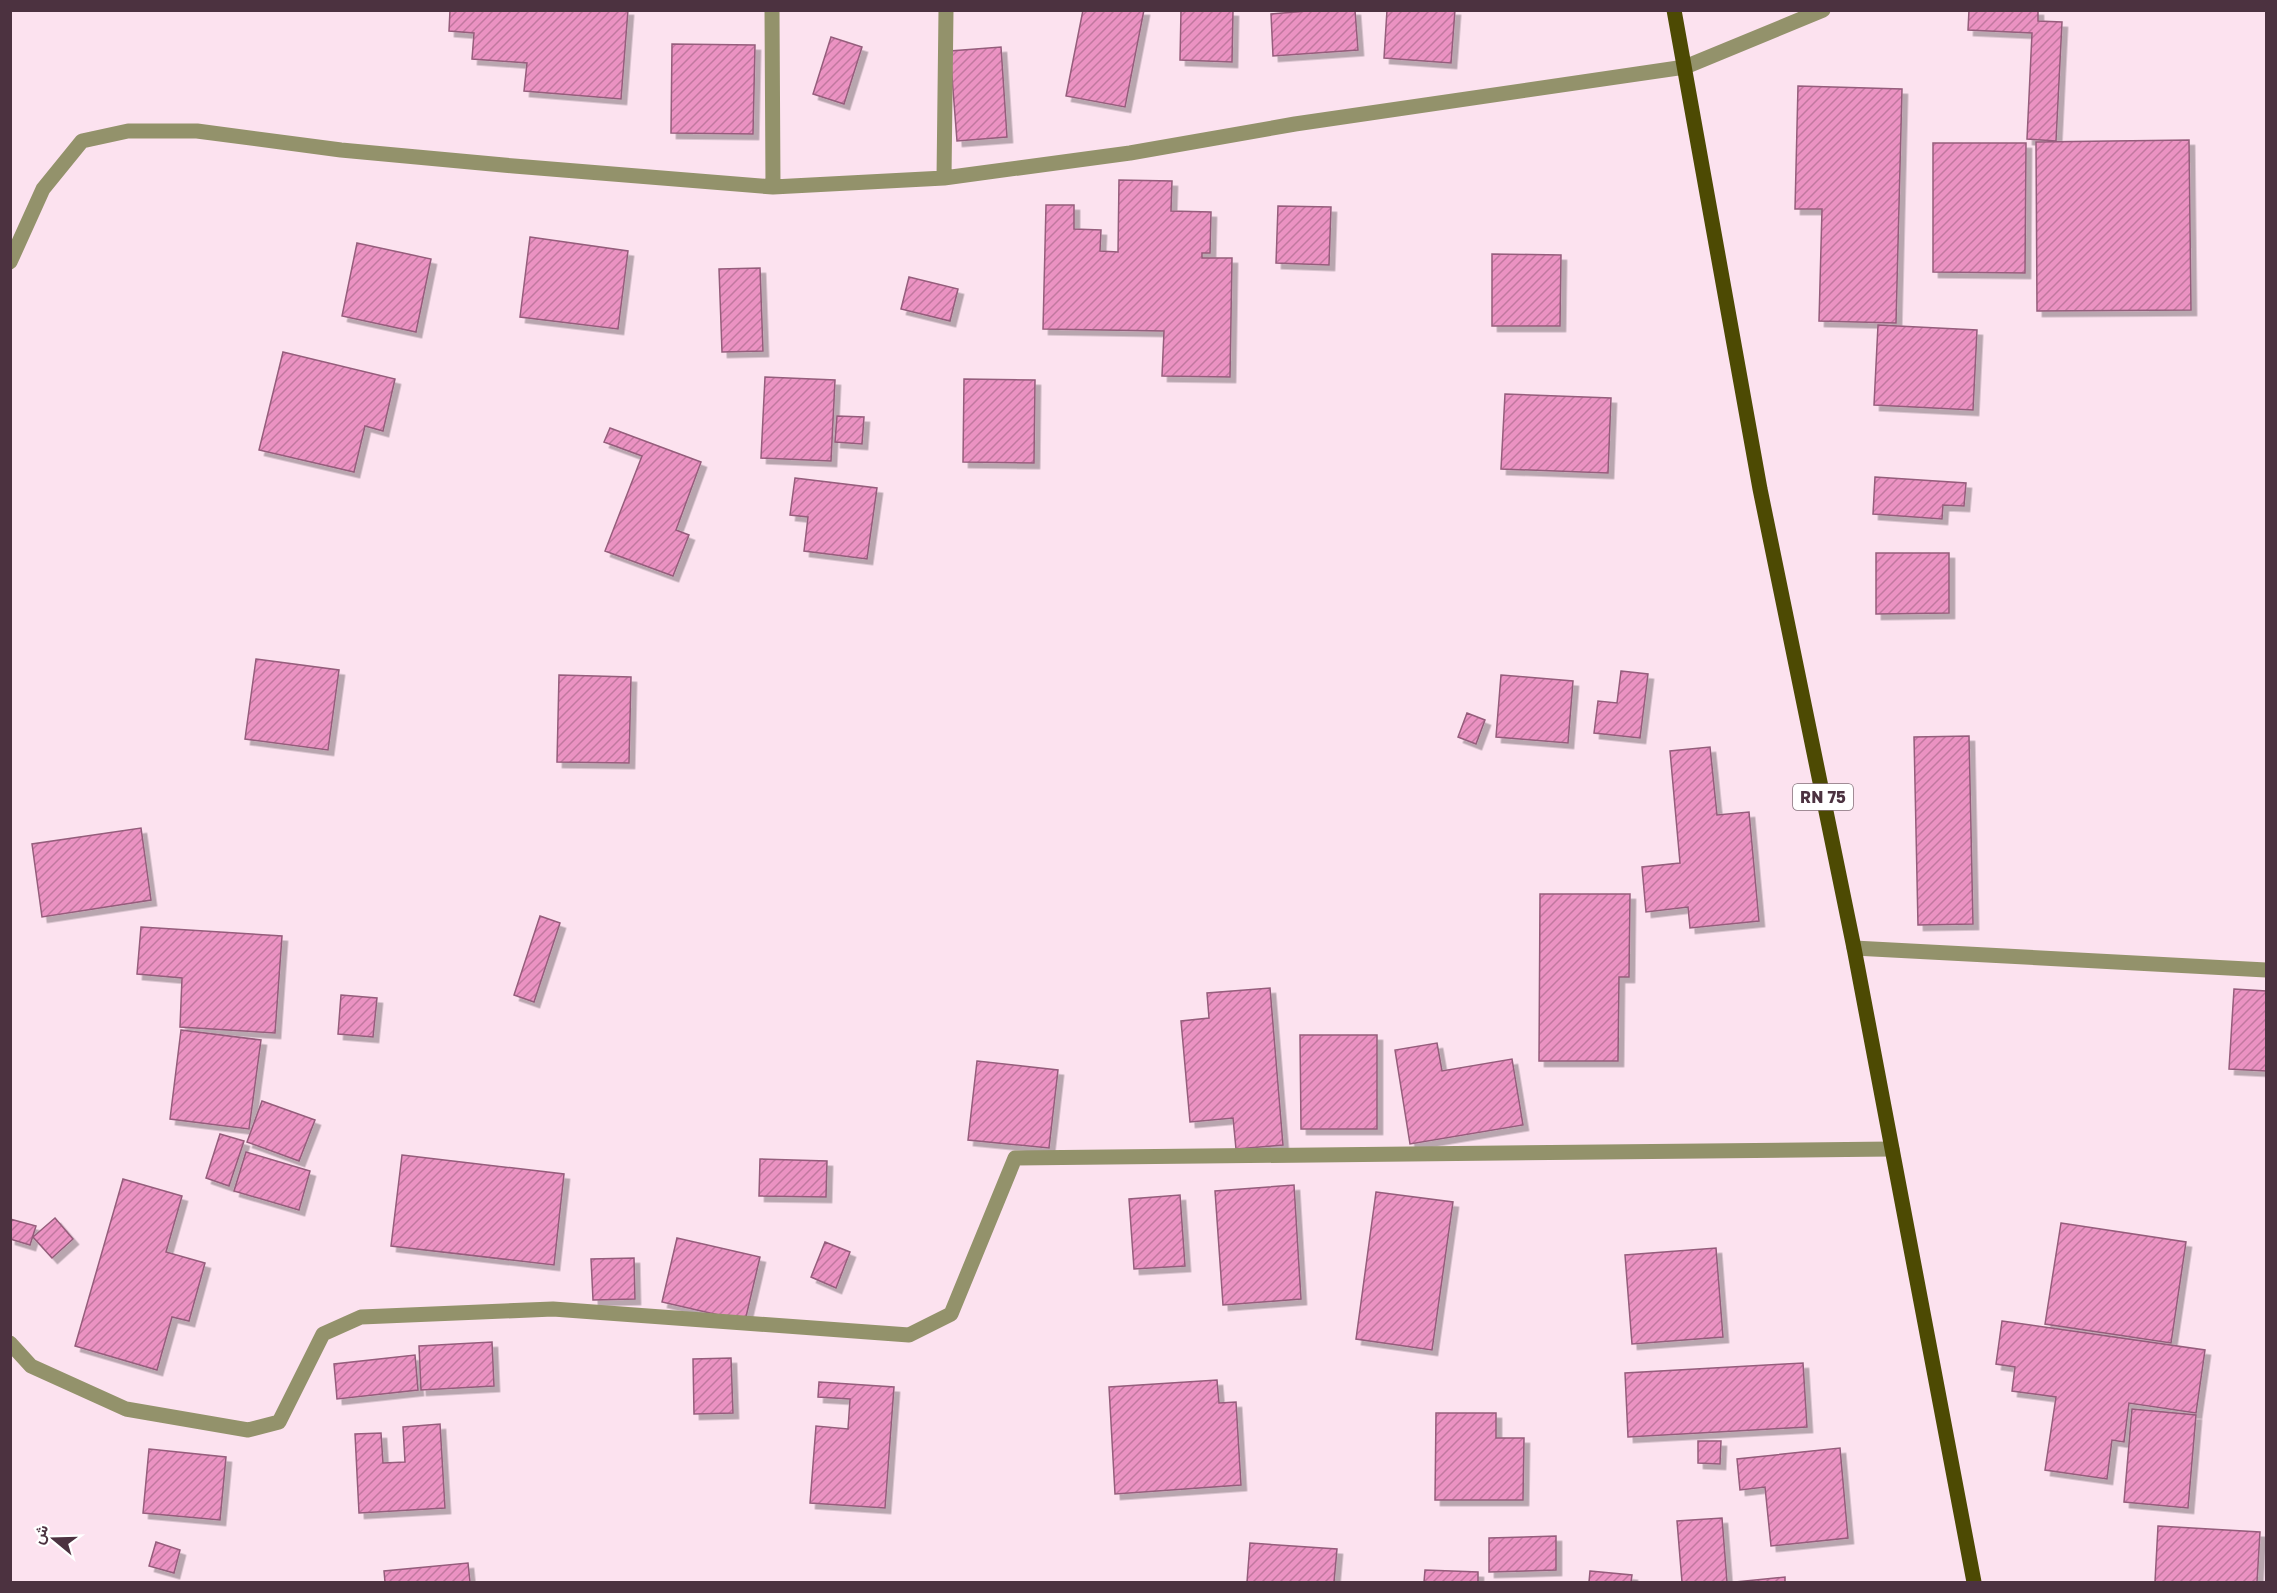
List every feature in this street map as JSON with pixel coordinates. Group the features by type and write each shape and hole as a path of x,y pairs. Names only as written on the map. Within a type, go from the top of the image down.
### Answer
{"main road":[{"name":"RN 75","path":"1674,10 1760,489 1854,948 1974,1582"}],"street":[{"path":"772,10 773,187"},
{"path":"944,178 946,10"},
{"path":"10,262 43,189 82,141 128,130 197,131 341,150 773,187 944,178 1130,153 1295,124 1685,67 1823,10"},
{"path":"1854,948 2266,970"},
{"path":"10,1344 32,1366 126,1409 248,1431 279,1422 323,1334 361,1317 553,1309 909,1335 951,1314 1015,1158 1892,1149"}],"building":[{"path":"450,10 628,10 621,99 524,91 527,63 472,59 474,33 449,31"},
{"path":"1083,10 1144,10 1125,107 1066,96"},
{"path":"1181,10 1233,11 1232,62 1180,60"},
{"path":"1355,10 1358,50 1273,56 1271,14"},
{"path":"1387,10 1455,10 1451,63 1384,58"},
{"path":"1969,10 2038,10 2038,21 2062,22 2056,141 2027,139 2032,33 1968,30"},
{"path":"831,37 862,47 844,104 813,94"},
{"path":"672,44 755,45 753,134 671,133"},
{"path":"1001,47 1007,137 957,141 950,51"},
{"path":"1798,86 1902,89 1896,323 1819,321 1822,209 1795,209"},
{"path":"2189,140 2191,310 2037,311 2036,142"},
{"path":"1933,143 2026,143 2025,273 1933,272"},
{"path":"1119,180 1172,181 1171,211 1211,212 1210,253 1202,253 1202,258 1232,258 1230,377 1162,376 1164,331 1043,329 1046,205 1074,205 1074,229 1101,230 1100,251 1118,252"},
{"path":"1278,206 1331,207 1329,265 1276,263"},
{"path":"530,237 628,251 618,329 520,317"},
{"path":"357,243 431,259 416,332 342,316"},
{"path":"1492,254 1561,255 1560,326 1492,326"},
{"path":"760,268 763,351 722,352 719,269"},
{"path":"909,277 958,289 950,321 901,309"},
{"path":"1878,325 1977,330 1973,410 1874,405"},
{"path":"283,352 395,379 383,431 365,426 354,472 259,450"},
{"path":"765,377 835,380 831,461 761,458"},
{"path":"964,379 1035,380 1034,463 963,462"},
{"path":"1505,394 1611,398 1608,473 1501,469"},
{"path":"837,416 864,417 862,444 835,442"},
{"path":"610,428 701,462 676,530 689,535 673,576 605,551 642,456 604,442"},
{"path":"1875,477 1966,483 1964,506 1943,505 1942,519 1873,514"},
{"path":"795,478 877,488 867,559 804,551 808,517 790,515"},
{"path":"1876,553 1949,553 1949,613 1876,614"},
{"path":"256,659 339,670 328,750 245,739"},
{"path":"1621,671 1648,674 1640,738 1594,733 1598,701 1617,703"},
{"path":"559,675 631,677 629,763 557,762"},
{"path":"1501,675 1573,681 1568,743 1496,737"},
{"path":"1467,713 1485,720 1476,744 1458,737"},
{"path":"1969,736 1973,924 1918,925 1914,737"},
{"path":"1710,747 1717,815 1749,812 1759,921 1690,928 1688,907 1646,912 1642,867 1680,863 1670,751"},
{"path":"141,828 151,900 42,917 32,844"},
{"path":"1540,894 1630,894 1629,977 1619,977 1618,1061 1539,1061"},
{"path":"540,916 560,923 534,1002 514,995"},
{"path":"141,927 282,936 275,1033 180,1027 182,978 137,974"},
{"path":"1270,988 1283,1145 1236,1149 1233,1118 1190,1122 1181,1021 1209,1018 1207,993"},
{"path":"2234,989 2266,991 2266,1071 2229,1069"},
{"path":"341,995 377,998 373,1037 338,1034"},
{"path":"181,1030 261,1040 249,1129 170,1119"},
{"path":"1300,1035 1377,1035 1377,1129 1301,1129"},
{"path":"1437,1043 1442,1071 1512,1059 1523,1125 1410,1144 1395,1050"},
{"path":"977,1061 1058,1070 1049,1148 968,1140"},
{"path":"262,1101 315,1120 299,1161 247,1142"},
{"path":"220,1134 244,1141 229,1186 206,1178"},
{"path":"246,1152 310,1171 299,1210 234,1191"},
{"path":"402,1155 564,1174 554,1265 391,1246"},
{"path":"760,1159 827,1161 826,1197 759,1196"},
{"path":"123,1179 182,1196 166,1252 205,1263 189,1321 172,1317 157,1370 75,1346"},
{"path":"1294,1185 1301,1299 1223,1305 1215,1191"},
{"path":"1376,1192 1453,1202 1432,1350 1356,1339"},
{"path":"1180,1195 1185,1266 1134,1269 1129,1199"},
{"path":"55,1218 73,1239 52,1258 33,1237"},
{"path":"10,1219 36,1226 30,1245 10,1239"},
{"path":"2061,1223 2186,1242 2171,1343 2045,1324"},
{"path":"677,1238 760,1257 745,1321 662,1302"},
{"path":"825,1242 850,1252 836,1288 811,1277"},
{"path":"1716,1248 1723,1337 1632,1344 1625,1255"},
{"path":"634,1258 635,1299 593,1300 591,1259"},
{"path":"2002,1321 2205,1350 2196,1413 2129,1403 2124,1442 2112,1440 2107,1479 2045,1470 2056,1397 2012,1391 2015,1367 1996,1364"},
{"path":"492,1342 494,1386 421,1390 419,1346"},
{"path":"415,1355 418,1390 337,1399 334,1364"},
{"path":"731,1358 733,1413 694,1414 693,1359"},
{"path":"1803,1363 1807,1427 1628,1437 1625,1373"},
{"path":"1217,1380 1219,1403 1236,1402 1241,1485 1115,1494 1109,1387"},
{"path":"819,1382 894,1387 885,1508 810,1503 816,1426 848,1429 850,1399 818,1397"},
{"path":"2132,1409 2196,1415 2188,1508 2124,1502"},
{"path":"1436,1413 1496,1413 1496,1438 1524,1438 1523,1500 1435,1500"},
{"path":"440,1424 445,1508 359,1513 355,1434 381,1433 383,1463 405,1462 403,1427"},
{"path":"1698,1441 1721,1441 1720,1464 1698,1463"},
{"path":"1840,1448 1848,1538 1771,1546 1765,1487 1740,1490 1737,1459"},
{"path":"149,1449 226,1457 220,1520 143,1513"},
{"path":"1722,1518 1727,1582 1682,1582 1677,1521"},
{"path":"2158,1526 2260,1532 2257,1582 2155,1582"},
{"path":"1556,1536 1556,1570 1489,1572 1489,1538"},
{"path":"156,1542 180,1550 174,1573 149,1566"},
{"path":"1250,1543 1337,1549 1334,1582 1247,1582"},
{"path":"468,1563 470,1582 385,1582 384,1571"},
{"path":"1425,1570 1478,1572 1478,1582 1424,1582"},
{"path":"1590,1571 1632,1575 1631,1582 1589,1582"},
{"path":"1785,1577 1785,1582 1735,1582"}]}
